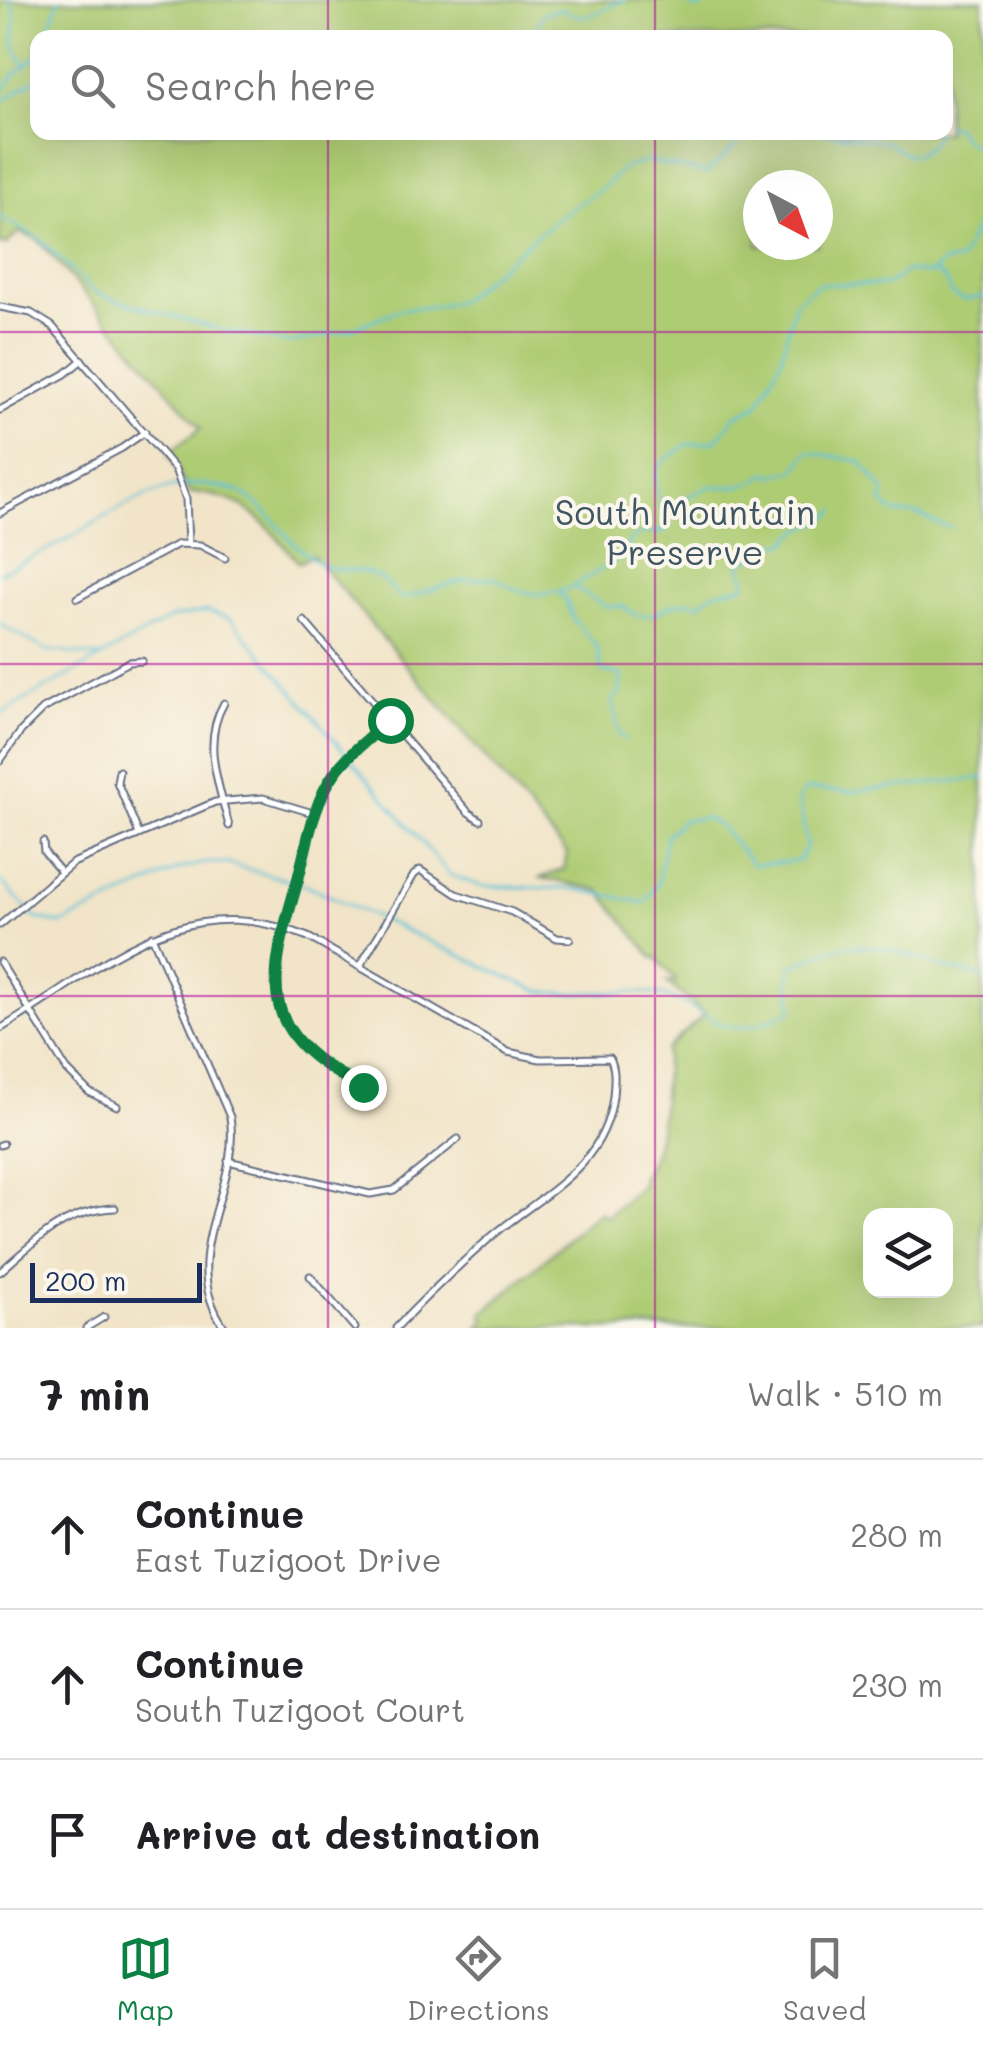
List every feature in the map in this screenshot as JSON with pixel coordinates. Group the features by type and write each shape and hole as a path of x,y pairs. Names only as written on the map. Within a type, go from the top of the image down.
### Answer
{"street":[{"path":"0,307 44,319 145,432 180,478 188,544"},
{"path":"0,410 65,374 82,360"},
{"path":"0,513 145,432"},
{"path":"76,598 165,550 188,544 214,550 225,558"},
{"path":"304,621 468,812 480,820"},
{"path":"0,761 43,709 130,662 142,660"},
{"path":"224,703 214,723 212,753 230,826"},
{"path":"363,1087 314,1059 297,1041 275,988 276,959 326,787 344,762 390,720"},
{"path":"119,771 117,782 139,834"},
{"path":"0,925 86,855 223,800 263,798 316,814"},
{"path":"43,842 44,852 61,872"},
{"path":"360,966 414,875 423,870 456,894 512,912 557,938 570,940"},
{"path":"0,1029 152,936 203,920 252,920 283,927 360,966 508,1052 540,1059 610,1058 614,1066 612,1101 603,1131 581,1167 487,1241 396,1328"},
{"path":"152,936 226,1104 232,1128 205,1273 212,1305 225,1328"},
{"path":"0,962 67,1070 88,1092 117,1106"},
{"path":"228,1160 370,1194 394,1190 458,1138"},
{"path":"0,1272 62,1221 115,1208"},
{"path":"310,1276 355,1328"},
{"path":"86,1328 104,1318"}],"green space":[{"name":"South Mountain Preserve","path":"0,0 983,0 983,1328 477,1328 486,1320 482,1314 600,1211 606,1217 642,1185 642,1174 649,1165 658,1134 666,1049 705,1014 667,982 676,981 599,890 541,878 564,869 567,853 312,555 299,563 252,513 225,498 189,493 169,453 201,428 38,240 19,232 6,245 0,244"}],"waterway":[{"path":"9,0 15,15 15,44 25,65"},
{"path":"49,30 59,0"},
{"path":"535,30 543,13 562,9 588,16 625,0"},
{"path":"679,0 697,9 704,6 705,0"},
{"path":"0,95 30,62"},
{"path":"0,102 30,84"},
{"path":"953,127 964,139 983,148"},
{"path":"0,217 41,240 93,291 109,298 221,330 290,343 346,331 401,309 459,301 622,169 647,161 707,173 742,140"},
{"path":"873,140 886,142 908,155 918,154 933,140"},
{"path":"0,573 136,500 176,486 196,485 240,492 314,560 377,577 401,599 464,580 494,578 517,590 540,595 568,589 620,558 631,539 644,532 659,533 665,523 656,486 659,465 686,445 716,441 735,416 758,405 781,359 795,302 818,284 887,285 907,271 931,274 942,263 961,260 983,211"},
{"path":"933,271 945,279 951,293 963,300 983,297"},
{"path":"659,533 665,532 670,507 679,501 710,486 740,486 766,473 776,476 793,472 808,452 860,461 885,492 881,500 891,510 951,527"},
{"path":"575,588 607,607 622,606 643,616 675,604 699,604 713,593 743,586 746,580 740,567 742,559 752,559 765,545 787,543 797,532 836,510"},
{"path":"558,592 565,598 573,619 597,647 602,671 622,675 619,694 612,700 620,736 626,740"},
{"path":"0,714 171,618 207,611 231,619 450,875 482,886 575,889 645,903 658,883 666,836 682,820 707,818 723,829 753,865 799,861 807,845 799,798 807,789 848,792 983,778"},
{"path":"0,624 46,650 101,657"},
{"path":"0,880 35,918 61,924 179,869 225,863 306,885 536,990 663,995 731,1026 763,1023 793,1010 789,984 792,965 837,948 883,948 983,977"}],"route":[{"path":"363,1087 314,1059 297,1041 275,988 276,959 326,787 344,762 390,720"}]}
